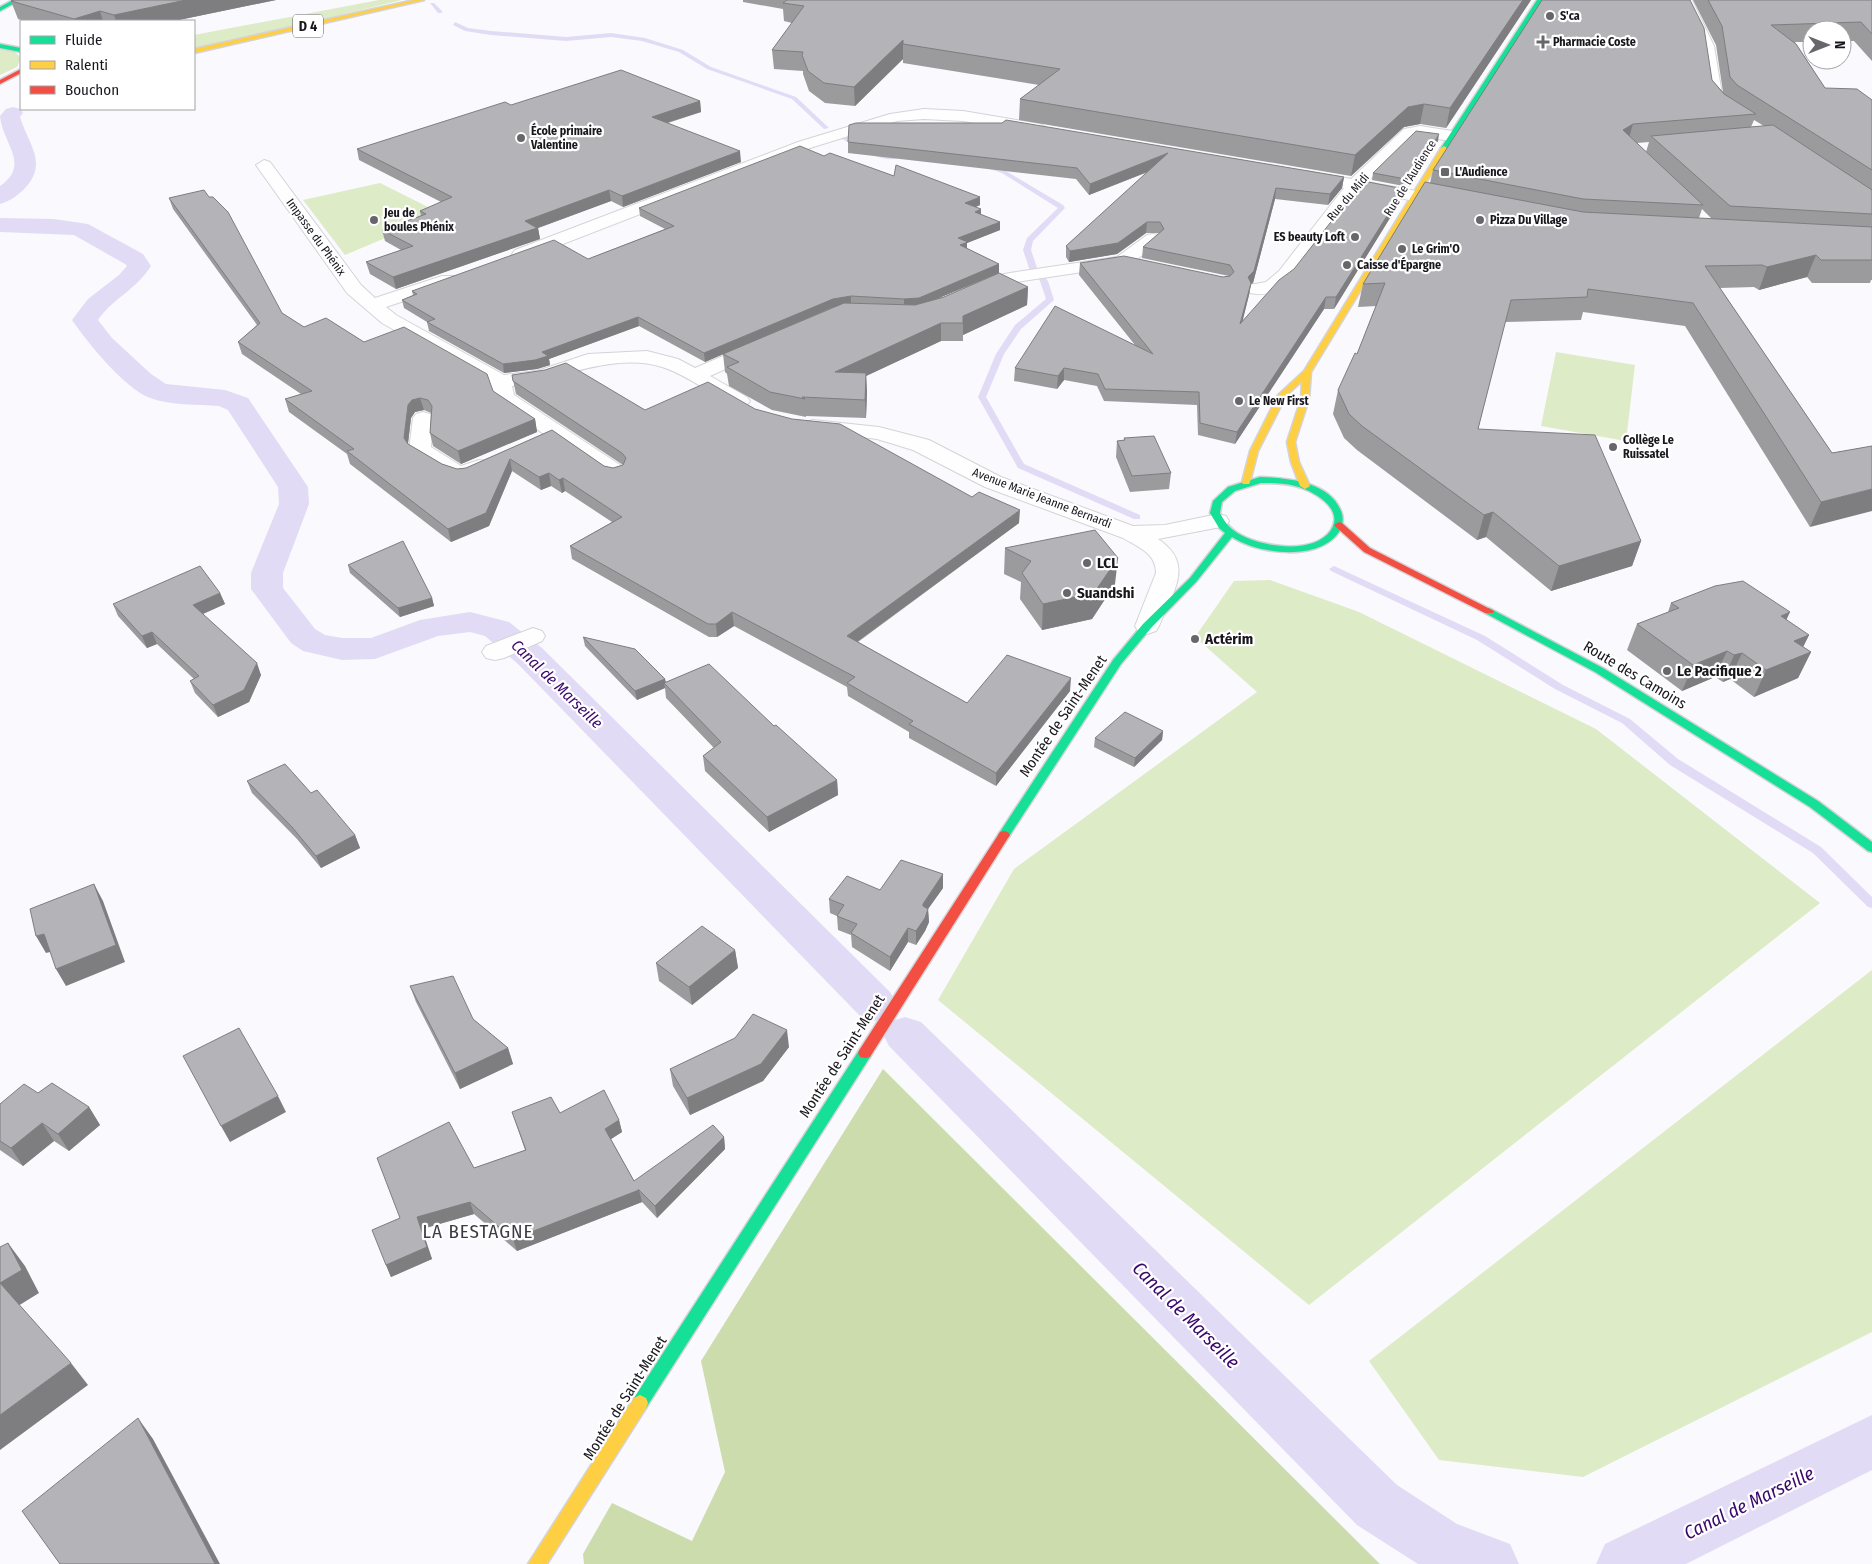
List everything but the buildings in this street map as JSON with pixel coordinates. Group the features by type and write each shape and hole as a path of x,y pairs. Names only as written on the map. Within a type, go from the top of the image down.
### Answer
{"main road":[{"path":"0,9 17,0"},
{"name":"D 4","path":"195,51 421,0"},
{"name":"Rue de l'Audience","path":"1246,482 1254,451 1282,395 1307,372 1452,136 1540,0"},
{"path":"0,46 20,49"},
{"path":"0,90 20,86"},
{"name":"Rue de l'Audience","path":"1305,486 1295,462 1291,442 1305,399 1307,372"},
{"path":"1275,480 1305,486 1329,500 1340,516 1336,533 1321,543 1303,548 1281,549 1259,546 1224,527 1215,509 1218,498 1230,488 1246,482 1275,480"},
{"name":"Route des Camoins","path":"1339,525 1368,550 1532,632 1599,670 1814,804 1872,848"},
{"name":"Montée de Saint-Menet","path":"537,1564 1007,827 1117,662 1147,626 1193,580 1224,527"},
{"name":"Route des Camoins","path":"1321,543 1368,550"},
{"path":"1243,554 1259,546"},
{"name":"Montée de Saint-Menet","path":"1193,580 1218,567"}],"street":[{"path":"1685,0 1707,46 1715,99 1724,109"},
{"path":"510,258 804,145 895,117 924,114 963,116 1052,131"},
{"name":"Rue du Midi","path":"1257,289 1272,287 1285,275 1356,184 1409,132 1420,131 1452,136"},
{"name":"Impasse du Phénix","path":"264,165 349,282 372,305"},
{"path":"1286,172 1462,205"},
{"path":"1123,261 1153,239"},
{"path":"961,297 996,281 1028,275 1123,261 1150,267"},
{"path":"372,305 464,274"},
{"path":"372,305 389,319 501,382 540,376 588,360 647,357 671,362 756,411"},
{"path":"696,376 778,338"},
{"path":"501,382 504,398 615,472"},
{"path":"423,418 420,450 460,474 495,459"},
{"name":"Avenue Marie Jeanne Bernardi","path":"794,424 879,433 921,445 993,482 1131,533 1224,527"},
{"path":"530,444 557,433"},
{"path":"1131,533 1161,551 1169,564 1168,573 1147,626"},
{"path":"495,652 533,636"}],"green space":[{"path":"379,0 402,0 254,36 195,48 195,35"},
{"path":"0,49 15,52 20,57 17,67 0,75"},
{"name":"Jeu de boules Phénix","path":"380,183 442,214 345,255 303,200"},
{"path":"1556,352 1635,365 1626,441 1541,426"},
{"path":"1270,580 1359,612 1596,729 1820,903 1309,1305 938,1000 1014,869 1257,692 1195,637 1234,581"},
{"path":"1872,970 1872,1332 1583,1477 1439,1460 1369,1361"},
{"path":"883,1069 1380,1564 584,1564 583,1554 612,1503 692,1541 725,1472 701,1361"}],"waterway":[{"path":"432,4 440,12"},
{"path":"455,24 467,30 566,39 611,35 643,39 681,51 709,68 794,98 826,128"},
{"name":"Canal de Marseille","path":"0,197 15,186 23,177 27,168 26,160 10,117 13,113"},
{"path":"844,138 884,157 900,156"},
{"path":"985,166 1004,172 1062,208 1030,240 1027,250 1033,268 1044,281 1050,300 1018,327 1000,354 982,397 1021,466 1137,517"},
{"name":"Canal de Marseille","path":"0,225 54,226 80,229 134,259 139,266 134,274 97,305 85,320 103,344 141,380 159,392 225,398 238,404 293,487 294,504 267,573 267,589 303,636 315,644 342,649 375,648 432,627 470,622 497,629 530,656 875,1004"},
{"path":"1334,569 1481,638 1559,687 1626,721 1674,762 1817,850 1872,904"},
{"name":"Canal de Marseille","path":"905,1034 1377,1505 1441,1546 1490,1564"},
{"name":"Canal de Marseille","path":"1625,1564 1872,1442"}],"traffic: fast":[{"path":"0,9 17,0"},
{"path":"1444,148 1540,0"},
{"path":"0,46 20,50"},
{"path":"1260,480 1296,483 1316,491 1328,499 1335,507 1338,516 1338,524 1334,532 1327,539 1304,548 1280,549 1257,545 1237,537 1222,526 1215,513 1217,501 1231,489 1260,480"},
{"path":"1004,835 1117,662 1147,626 1193,580 1230,533"},
{"path":"1489,611 1599,670 1814,804 1872,848"},
{"path":"640,1403 865,1053"}],"traffic: slow":[{"path":"195,51 421,0"},
{"path":"1246,482 1254,451 1282,395 1307,372 1444,148"},
{"path":"1305,486 1295,462 1291,442 1305,399 1307,372"},
{"path":"537,1564 640,1403"}],"traffic: jam":[{"path":"0,82 20,72"},
{"path":"1339,525 1367,550 1489,611"},
{"path":"865,1053 1004,835"}],"place":[{"name":"S'ca","path":"1550,16"},
{"name":"Pharmacie Coste","path":"1543,42"},
{"name":"École primaire Valentine","path":"521,138"},
{"name":"L'Audience","path":"1445,172"},
{"name":"Jeu de boules Phénix","path":"374,220"},
{"name":"Pizza Du Village","path":"1480,220"},
{"name":"ES beauty Loft","path":"1355,237"},
{"name":"Le Grim'O","path":"1402,249"},
{"name":"Caisse d'Épargne","path":"1347,265"},
{"name":"Le New First","path":"1239,401"},
{"name":"Collège Le Ruissatel","path":"1613,447"},
{"name":"LCL","path":"1087,563"},
{"name":"Suandshi","path":"1067,593"},
{"name":"Actérim","path":"1195,639"},
{"name":"Le Pacifique 2","path":"1667,671"}],"district":[{"name":"LA BESTAGNE","path":"478,1231"}]}
